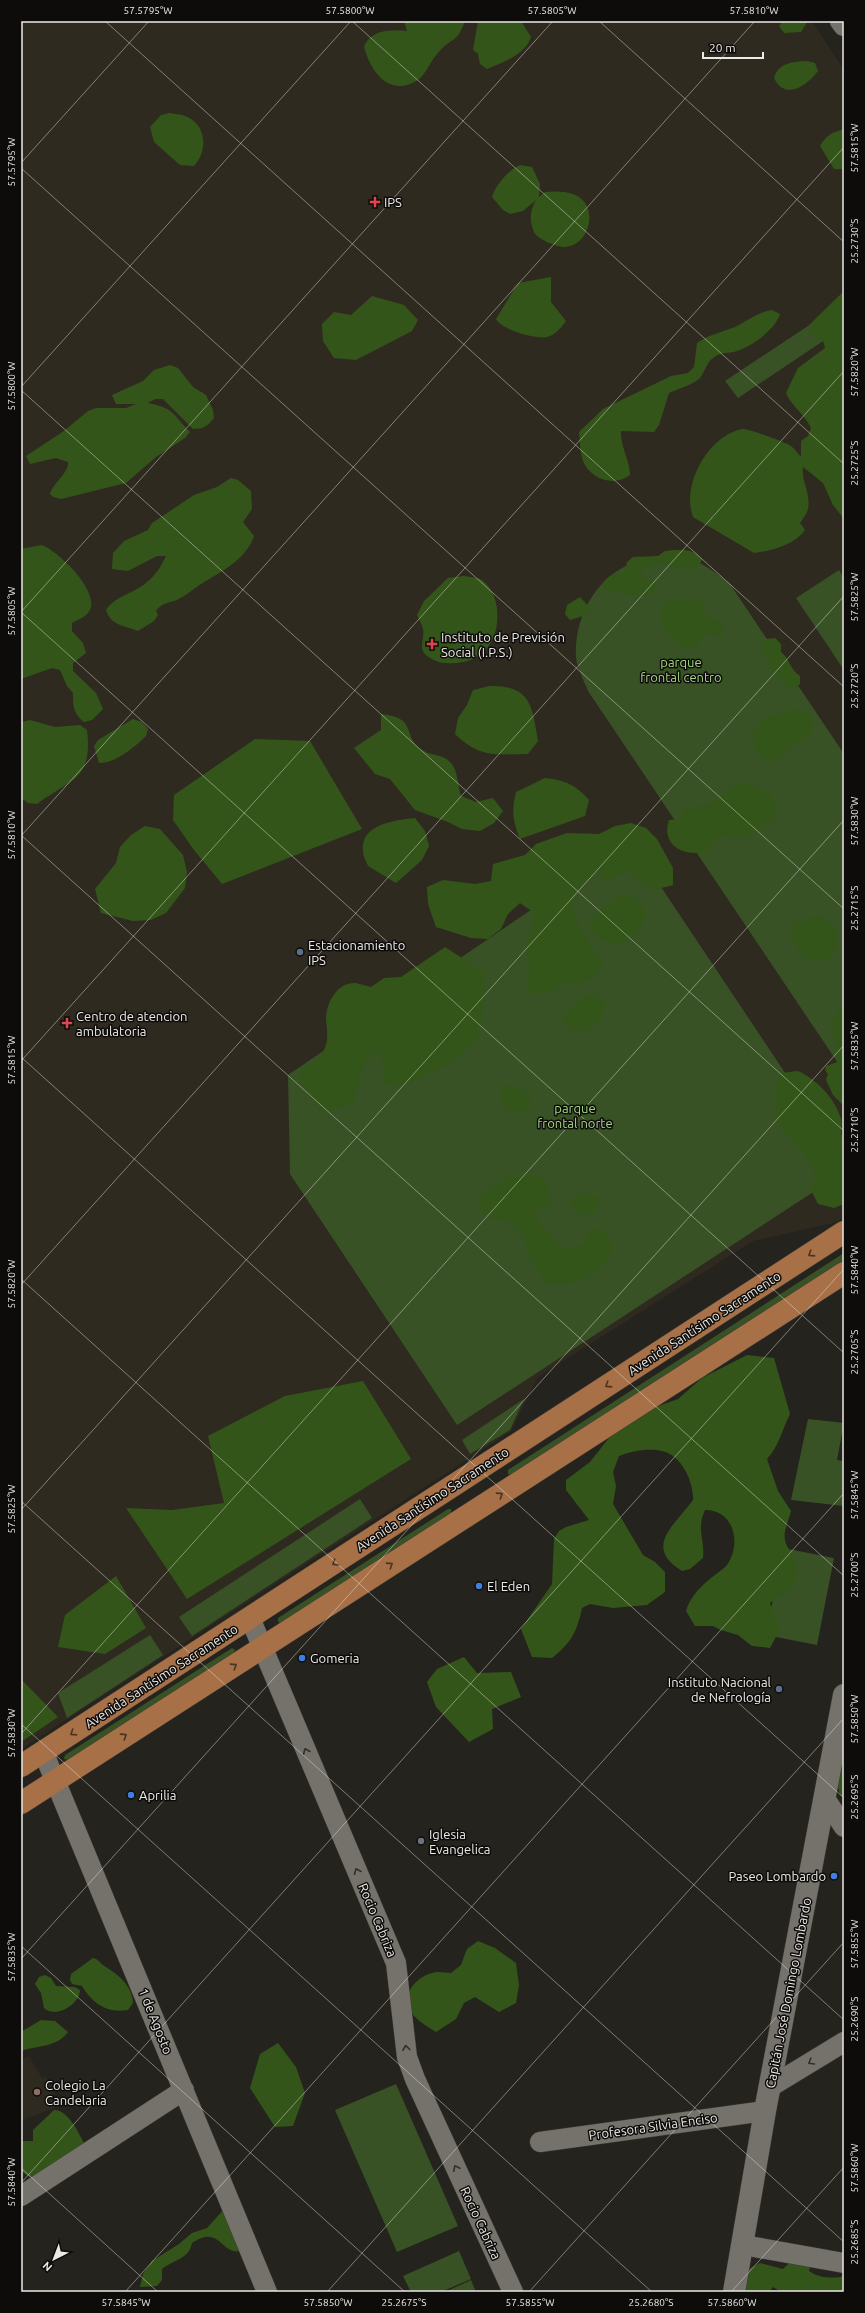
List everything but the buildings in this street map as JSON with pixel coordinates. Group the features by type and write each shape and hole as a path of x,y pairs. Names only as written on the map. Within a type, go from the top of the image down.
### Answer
{"main road":[{"name":"Avenida Santísimo Sacramento","path":"21,1766 844,1232"},
{"path":"21,1803 844,1273"}],"street":[{"path":"841,21 844,25"},
{"name":"Rocio Cabriza","path":"250,1618 396,1963 407,2057 415,2079 513,2292"},
{"name":"Capitán José Domingo Lombardo","path":"734,2292 765,2111 826,1800 844,1695"},
{"name":"1 de Agosto","path":"45,1751 47,1761 267,2292"},
{"path":"826,1800 844,1827"},
{"path":"770,2087 844,2042"},
{"path":"21,2196 184,2090"},
{"name":"Profesora Silvia Enciso","path":"540,2142 765,2111"},
{"path":"743,2245 844,2263"}],"shaded area":[{"name":"Instituto de Previsión Social (I.P.S.)","path":"21,21 812,21 844,70 844,1218 837,1222 753,1241 538,1377 511,1431 21,1749"},
{"name":"Colegio La Candelaria","path":"29,2056 42,2078 46,2076 59,2106 21,2121 21,2059"}],"green space":[{"path":"404,21 465,21 456,37 438,53 418,80 408,85 398,86 383,80 371,65 364,47 367,41 376,34 394,30 407,31"},
{"path":"478,21 521,21 531,37 524,49 519,53 506,61 487,69 480,64 478,54 473,50"},
{"path":"783,21 808,21 801,32 784,33 779,26"},
{"path":"807,61 815,63 818,71 802,86 790,90 784,89 774,78 779,69 783,66"},
{"path":"169,113 183,115 192,120 198,125 201,131 203,138 202,153 194,166 180,165 154,142 150,127 161,115"},
{"path":"844,129 844,169 834,169 820,146 830,134"},
{"path":"520,165 532,167 540,184 539,197 545,192 567,192 582,199 587,206 589,224 586,233 580,240 573,245 562,247 549,243 537,236 532,228 531,220 532,208 536,200 523,211 510,214 503,210 492,197 503,178 511,170"},
{"path":"551,277 551,302 566,321 560,329 547,337 535,337 519,333 499,323 496,319 518,283"},
{"path":"844,291 844,519 833,505 823,483 803,467 803,477 809,503 807,512 800,523 805,530 789,544 775,549 754,553 693,517 690,504 694,477 708,451 718,441 730,433 742,429 759,433 788,444 801,457 801,441 808,436 811,428 786,393 798,368 825,348 823,340 815,339 809,333 810,324"},
{"path":"372,296 404,305 418,320 412,331 356,360 334,358 323,341 322,324 334,312 351,315"},
{"path":"844,302 844,327 738,398 725,381"},
{"path":"772,310 780,314 773,326 762,337 743,349 716,356 709,362 700,378 689,385 669,393 659,425 654,432 621,431 622,442 630,469 630,475 624,479 610,481 604,480 591,473 583,461 579,432 603,409 671,376 688,373 694,367 697,343 701,340 735,327 757,315"},
{"path":"170,365 178,368 193,387 206,395 213,410 214,418 212,421 202,428 193,429 163,399 155,399 148,403 157,405 173,413 190,432 185,438 156,457 126,483 61,499 53,497 50,494 54,486 64,474 68,466 68,462 56,458 30,464 26,456 64,431 88,411 96,408 126,408 136,404 116,404 112,395 143,381 154,370"},
{"path":"231,478 238,480 251,491 252,509 243,522 254,536 244,553 230,566 183,597 161,606 156,611 158,615 154,621 138,631 123,626 111,619 106,610 110,605 142,586 150,579 158,570 166,556 157,556 128,571 112,569 113,553 124,541 148,530 152,523 194,495 217,487"},
{"path":"42,545 66,562 82,580 91,599 90,610 83,617 72,623 72,631 83,643 86,653 73,663 73,671 96,693 103,709 92,720 84,722 78,716 74,706 73,693 67,686 60,670 52,668 21,679 21,549"},
{"path":"673,550 696,553 702,559 699,567 691,570 657,564 643,569 641,577 656,584 654,592 648,595 636,596 603,589 604,581 610,576 625,571 627,562 633,557 658,556 665,551"},
{"name":"parque frontal centro","path":"658,556 689,559 697,562 712,570 730,584 844,754 844,1072 588,691 579,670 576,657 576,642 579,627 590,600 609,577 621,568 638,561"},
{"path":"839,570 844,578 844,670 796,598"},
{"path":"464,576 482,580 492,593 496,601 497,609 495,632 486,650 469,661 458,663 440,662 424,653 422,647 423,629 417,615 424,601 448,578"},
{"path":"580,597 591,609 586,615 570,620 565,614 567,605"},
{"path":"674,598 698,599 703,605 703,614 718,620 724,626 723,634 715,637 707,633 701,639 699,646 683,650 667,633 662,623 661,607"},
{"path":"775,638 781,644 781,652 794,671 800,676 800,684 794,689 786,686 784,682 773,672 769,665 769,660 763,654 761,645 767,639"},
{"path":"489,686 514,689 527,700 534,718 538,741 528,754 498,754 481,751 473,748 455,734 458,718 467,705 473,690"},
{"path":"799,708 812,716 812,732 799,743 791,745 775,762 763,758 754,746 754,728 766,717"},
{"path":"381,714 393,716 401,720 405,724 417,746 428,753 443,757 450,762 456,773 461,796 476,802 493,798 503,811 494,823 480,831 462,829 448,822 415,810 390,779 375,774 354,748 381,730"},
{"path":"133,719 142,722 148,729 146,736 118,758 105,763 99,763 94,746 98,740"},
{"path":"30,720 55,727 80,725 87,730 88,747 83,769 77,777 37,804 28,803 21,798 21,722"},
{"path":"255,739 310,741 362,829 222,884 194,850 173,820 174,795"},
{"path":"545,778 570,784 584,795 589,800 585,816 520,839 514,816 516,792"},
{"path":"739,783 753,785 771,796 777,808 777,816 749,837 743,839 727,837 718,838 710,850 693,853 685,852 672,844 668,837 667,829 669,820 678,819 693,806 705,807"},
{"path":"415,818 425,831 429,846 422,860 396,883 368,866 363,853 364,842 367,835 373,829 381,825 398,820"},
{"path":"631,823 646,828 657,839 673,868 673,885 659,888 649,887 641,882 631,871 607,880 597,871 583,883 575,895 573,906 574,916 603,964 595,978 579,984 561,985 548,994 531,994 526,978 530,962 525,946 531,930 533,912 520,903 508,914 501,929 488,939 471,938 436,927 428,904 427,887 443,880 475,884 491,881 493,864 525,855 536,844 567,833 599,834 615,826"},
{"path":"145,826 160,829 183,855 187,872 185,888 166,913 151,920 133,921 101,913 95,889 116,863 120,847 131,835"},
{"name":"parque frontal norte","path":"631,842 844,1161 844,1172 457,1425 290,1174 288,1075"},
{"path":"621,894 637,899 646,913 641,926 635,935 627,941 615,946 599,938 589,929 595,914"},
{"path":"817,915 828,920 832,925 838,942 832,954 819,961 803,957 796,946 790,930 794,923"},
{"path":"445,947 485,973 484,1007 476,1043 443,1067 398,1087 382,1083 384,1067 378,1050 366,1060 353,1103 324,1113 300,1082 299,1072 316,1060 322,1054 326,1046 327,1013 330,1001 334,995 343,986 349,984 356,983 371,987 384,978 401,977"},
{"path":"593,994 606,1003 602,1016 596,1025 588,1029 574,1032 563,1019 575,1003"},
{"path":"844,1001 844,1106 833,1095 826,1080 828,1074 825,1070 826,1066 838,1062 832,1022"},
{"path":"798,1071 812,1079 824,1090 830,1097 841,1119 842,1136 844,1141 844,1204 834,1208 818,1204 811,1190 816,1175 808,1160 776,1121 775,1088 781,1073"},
{"path":"501,1085 518,1087 531,1095 528,1110 512,1113 501,1102"},
{"path":"528,1174 544,1178 551,1192 549,1208 532,1211 554,1242 569,1249 584,1243 591,1227 606,1233 613,1247 601,1266 586,1278 568,1283 546,1284 527,1254 524,1237 511,1223 494,1220 480,1211 482,1194 510,1175"},
{"path":"583,1193 599,1197 596,1213 579,1215 569,1202"},
{"path":"844,1253 844,1260 511,1475 508,1474 508,1470"},
{"path":"747,1355 774,1358 790,1414 777,1443 767,1459 778,1491 791,1511 785,1529 785,1540 795,1560 797,1574 791,1586 770,1603 780,1629 770,1648 752,1646 738,1635 713,1626 695,1626 686,1611 694,1595 702,1586 727,1565 732,1556 734,1547 732,1529 729,1522 723,1516 715,1511 705,1510 701,1523 703,1558 690,1569 682,1571 670,1562 664,1553 663,1544 672,1527 693,1500 693,1493 689,1478 681,1464 675,1458 662,1451 646,1450 634,1451 619,1456 613,1472 616,1486 613,1504 643,1555 655,1562 665,1572 665,1592 647,1605 613,1608 590,1604 582,1608 578,1624 569,1642 559,1653 552,1658 532,1657 521,1629 552,1584 554,1539 559,1531 566,1527 589,1520 566,1490 566,1480 590,1462 616,1429 653,1408 678,1399 702,1378"},
{"path":"363,1381 411,1459 187,1599 126,1508 172,1510 224,1503 208,1436 285,1396"},
{"path":"524,1399 510,1430 470,1454 462,1440"},
{"path":"808,1419 844,1423 837,1460 844,1461 844,1506 791,1500"},
{"path":"360,1499 372,1518 192,1636 179,1617"},
{"path":"448,1509 451,1509 451,1513 281,1623 278,1622 278,1618"},
{"path":"783,1548 834,1558 817,1645 766,1635"},
{"path":"116,1576 146,1628 105,1654 58,1647 65,1615"},
{"path":"150,1635 163,1655 67,1718 58,1693"},
{"path":"232,1648 235,1650 234,1653 68,1760 64,1759 65,1755"},
{"path":"464,1657 477,1673 511,1672 521,1697 492,1709 493,1729 469,1742 436,1707 427,1682 437,1669"},
{"path":"21,1679 58,1717 21,1742"},
{"path":"844,1751 844,1798 840,1795 837,1783"},
{"path":"478,1941 495,1948 516,1963 519,1985 516,2003 499,2012 475,1997 464,2003 456,2019 436,2032 412,2014 408,2003 409,1991 416,1982 426,1975 437,1972 451,1973 461,1965 467,1949"},
{"path":"93,1958 113,1972 127,1985 132,1996 133,2003 128,2010 120,2011 107,2009 95,2002 82,1986 72,1984 70,1980 71,1974"},
{"path":"45,1975 51,1978 56,1986 75,1987 80,1990 79,1995 72,2005 61,2011 55,2012 44,2008 41,1993 35,1984 39,1977"},
{"path":"41,2020 55,2021 68,2032 58,2041 21,2051 21,2032"},
{"path":"278,2043 296,2067 305,2093 293,2126 275,2127 250,2088 260,2054"},
{"path":"396,2084 458,2226 397,2252 335,2110"},
{"path":"54,2110 59,2111 69,2118 77,2129 85,2145 32,2179 21,2171 21,2141 33,2141 33,2130"},
{"path":"225,2208 240,2251 233,2251 214,2238 201,2238 192,2243 185,2256 162,2269 162,2280 157,2286 140,2287 143,2274 152,2261 179,2244 192,2233 207,2228"},
{"path":"459,2251 471,2279 441,2292 411,2292 403,2276"},
{"path":"760,2263 783,2269 789,2263 810,2267 809,2271 821,2276 830,2278 844,2276 844,2292 781,2292 773,2287 769,2292 733,2292 749,2269"},
{"path":"471,2280 476,2292 445,2292"}],"place":[{"name":"IPS","path":"375,202"},
{"name":"Instituto de Previsión Social (I.P.S.)","path":"432,644"},
{"name":"Estacionamiento IPS","path":"300,952"},
{"name":"Centro de atencion ambulatoria","path":"67,1023"},
{"name":"El Eden","path":"479,1586"},
{"name":"Gomeria","path":"302,1658"},
{"name":"Instituto Nacional de Nefrología","path":"779,1689"},
{"name":"Aprilia","path":"131,1795"},
{"name":"Iglesia Evangelica","path":"421,1841"},
{"name":"Paseo Lombardo","path":"834,1876"},
{"name":"Colegio La Candelaria","path":"37,2092"}]}
